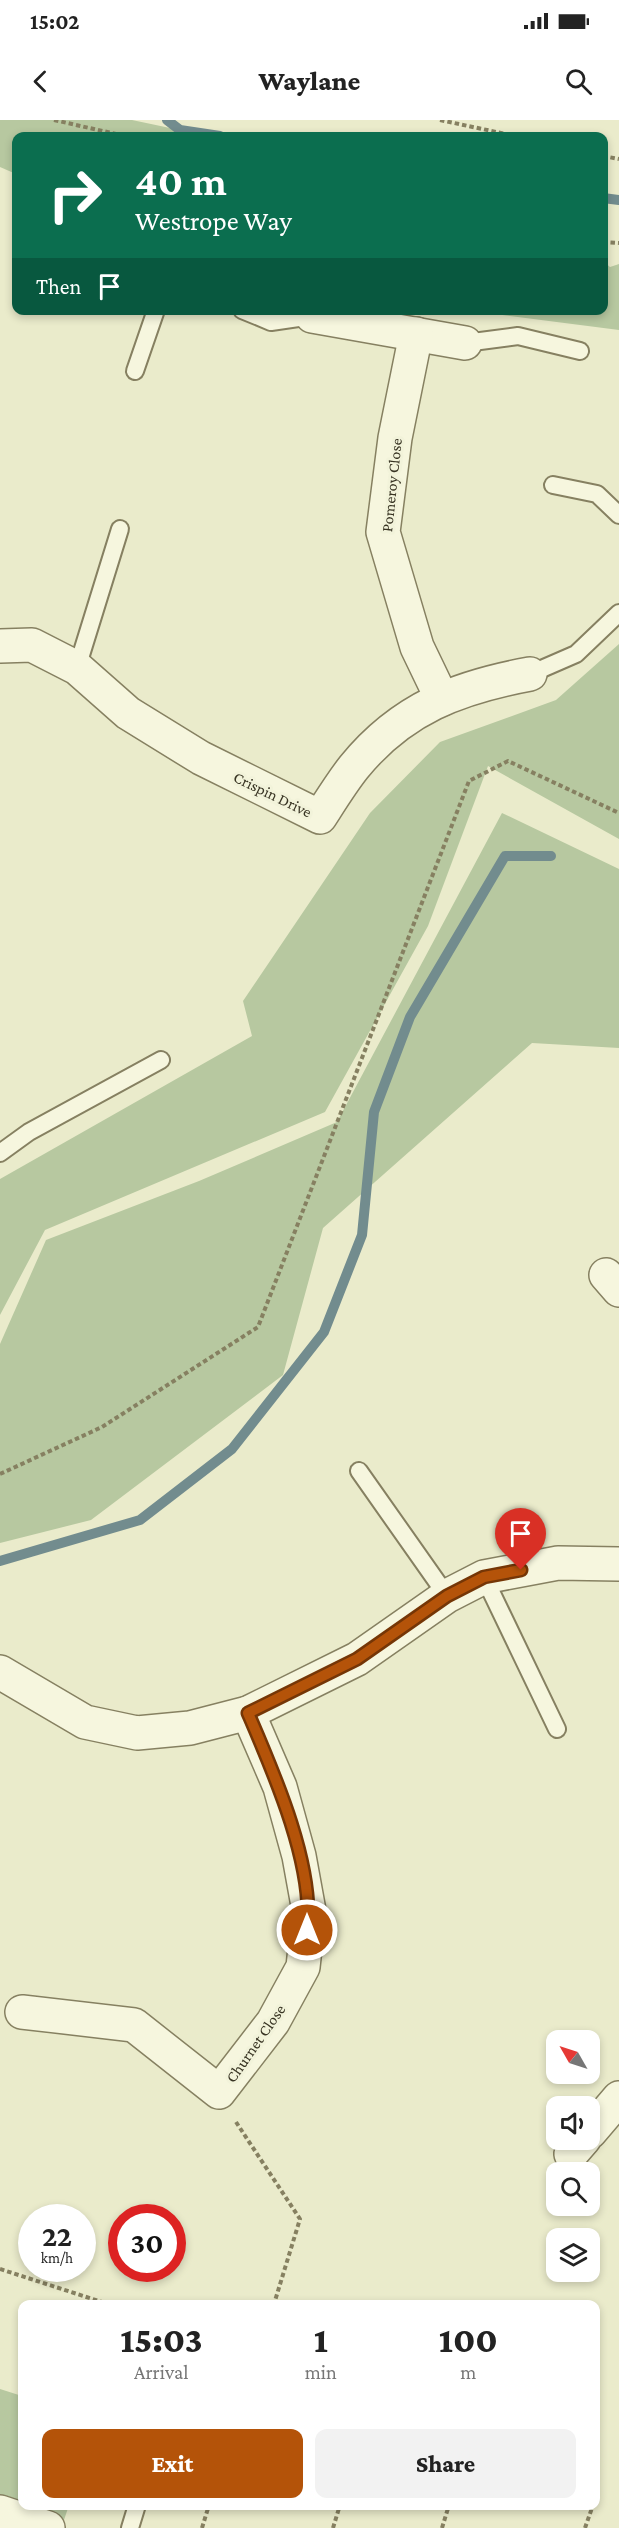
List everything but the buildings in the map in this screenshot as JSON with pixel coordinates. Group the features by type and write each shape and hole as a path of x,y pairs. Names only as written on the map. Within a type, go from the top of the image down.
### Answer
{"street":[{"path":"312,316 465,343"},
{"name":"Pomeroy Close","path":"416,334 395,438 383,532 417,647 442,699"},
{"name":"Crispin Drive","path":"0,646 32,645 77,668 137,719 201,758 320,817 354,767 395,725 442,699 483,683 530,674"},
{"path":"0,1672 85,1722 137,1733 190,1728 248,1713 357,1659 447,1596 484,1577 558,1563 619,1564"},
{"name":"Churnet Close","path":"22,2012 134,2025 219,2092 273,2022 303,1967 309,1911 299,1856 280,1787 248,1713"},
{"path":"600,2122 617,2105"},
{"path":"0,2512 48,2528"}],"lane":[{"path":"135,371 154,315"},
{"path":"254,315 271,322 312,316"},
{"path":"465,343 518,336 580,351"},
{"path":"553,485 597,494 619,515"},
{"path":"77,668 120,529"},
{"path":"530,674 576,654 619,613"},
{"path":"0,1153 29,1132 161,1060"},
{"path":"358,1471 447,1596"},
{"path":"484,1577 557,1729"},
{"path":"130,2528 135,2510"}],"path":[{"path":"54,120 106,132"},
{"path":"440,120 496,132"},
{"path":"0,1474 102,1427 258,1328 469,781 508,761 619,813"},
{"path":"219,2092 244,2136 300,2219 275,2300"},
{"path":"0,2269 96,2300"},
{"path":"202,2528 207,2510"},
{"path":"333,2528 338,2510"},
{"path":"442,2528 447,2510"},
{"path":"585,2528 591,2510"}],"green space":[{"path":"0,120 132,120 189,132 12,132 12,172 0,167"},
{"path":"619,264 619,330 503,315 608,315 608,265 610,267"},
{"path":"619,644 619,839 488,766 428,926 325,1112 45,1230 0,1315 0,1179 252,1036 243,1001 370,813 440,742 556,700"},
{"path":"502,813 619,869 619,1048 532,1043 323,1228 283,1375 91,1520 0,1543 0,1344 46,1240 199,1181 337,1122"},
{"path":"0,2389 18,2395 18,2504 0,2498"},
{"path":"35,2510 67,2510 64,2520"}],"waterway":[{"path":"167,120 180,130 193,132"},
{"path":"608,199 619,200"},
{"path":"0,1561 140,1520 232,1449 324,1332 362,1235 374,1112 410,1017 505,856 551,856"}],"route":[{"path":"307,1930 309,1911 299,1856 280,1787 248,1713 357,1659 447,1596 484,1577 521,1570"}]}
